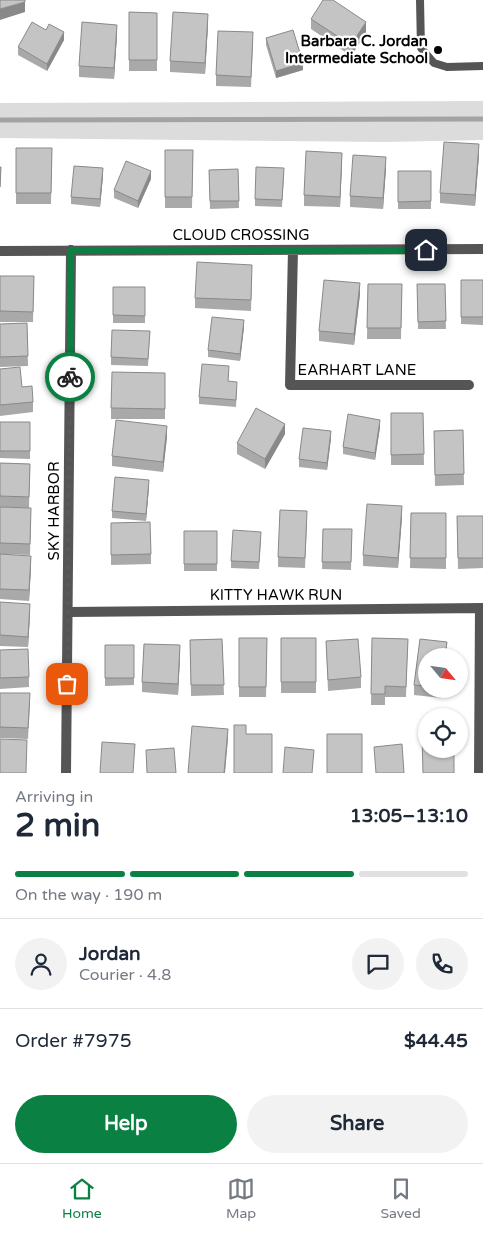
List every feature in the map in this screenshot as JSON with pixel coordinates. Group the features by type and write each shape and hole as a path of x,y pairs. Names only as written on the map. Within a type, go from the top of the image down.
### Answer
{"street":[{"name":"CLOUD CROSSING","path":"0,251 483,249"},
{"name":"SKY HARBOR","path":"66,773 71,250"},
{"name":"EARHART LANE","path":"293,250 290,385 469,385"},
{"name":"KITTY HAWK RUN","path":"69,612 481,608"},
{"path":"479,773 481,608"}],"lane":[{"path":"420,0 422,48 434,63 447,67 483,66"}],"shaded area":[{"path":"483,101 483,140 386,142 0,138 0,103"}],"building":[{"path":"0,0 25,0 25,2 0,9"},
{"path":"323,0 333,0 366,22 351,45 311,19"},
{"path":"129,12 157,13 157,60 129,60"},
{"path":"173,12 208,14 205,63 170,61"},
{"path":"32,22 46,30 49,24 64,32 47,64 18,47"},
{"path":"82,22 117,25 114,68 79,66"},
{"path":"293,30 303,63 276,71 266,38"},
{"path":"218,31 253,32 251,77 216,75"},
{"path":"444,142 479,144 475,195 440,193"},
{"path":"16,148 52,148 51,193 16,193"},
{"path":"165,150 193,150 192,197 165,197"},
{"path":"306,151 342,153 340,197 304,195"},
{"path":"353,155 386,157 383,198 350,196"},
{"path":"126,161 151,171 138,201 114,190"},
{"path":"74,166 103,168 100,199 71,197"},
{"path":"256,167 284,168 282,200 255,199"},
{"path":"238,169 239,201 210,201 209,170"},
{"path":"398,171 431,171 431,201 398,202"},
{"path":"197,262 252,265 251,300 195,298"},
{"path":"0,276 34,276 33,312 0,311"},
{"path":"324,280 360,283 354,334 319,331"},
{"path":"461,280 483,280 483,317 461,317"},
{"path":"368,284 402,284 401,328 367,328"},
{"path":"417,284 445,284 446,321 418,322"},
{"path":"113,287 145,287 145,316 113,315"},
{"path":"212,317 244,320 240,354 208,350"},
{"path":"27,323 28,356 0,357 0,324"},
{"path":"112,330 150,331 148,359 111,357"},
{"path":"202,364 229,366 228,381 237,382 236,400 199,397"},
{"path":"20,367 22,387 32,386 33,402 0,405 0,369"},
{"path":"112,372 165,373 165,409 111,408"},
{"path":"256,408 285,424 265,459 237,443"},
{"path":"391,413 423,413 424,454 391,455"},
{"path":"348,414 380,420 375,453 343,447"},
{"path":"116,420 167,426 163,462 112,456"},
{"path":"0,422 30,422 30,451 0,451"},
{"path":"303,428 331,431 327,463 299,459"},
{"path":"463,430 464,474 435,475 434,431"},
{"path":"0,463 30,464 29,497 0,496"},
{"path":"115,477 149,480 146,514 112,511"},
{"path":"367,504 402,506 398,558 363,555"},
{"path":"0,507 31,508 30,544 0,543"},
{"path":"280,510 307,511 305,558 278,557"},
{"path":"411,513 446,513 446,558 410,558"},
{"path":"457,516 483,516 483,558 458,558"},
{"path":"150,522 151,554 111,555 111,523"},
{"path":"323,529 352,529 351,562 322,562"},
{"path":"233,530 261,532 259,562 231,561"},
{"path":"184,531 217,531 217,564 184,564"},
{"path":"0,554 31,556 29,590 0,589"},
{"path":"0,602 30,604 28,637 0,635"},
{"path":"239,638 267,638 266,687 239,687"},
{"path":"281,638 316,638 316,682 281,682"},
{"path":"372,638 408,639 406,687 385,686 385,694 371,694"},
{"path":"222,639 224,685 191,685 190,640"},
{"path":"358,639 361,677 328,680 326,641"},
{"path":"420,639 447,642 446,648 419,648"},
{"path":"144,644 180,645 178,684 142,682"},
{"path":"105,645 134,645 134,678 105,678"},
{"path":"28,649 29,677 0,678 0,650"},
{"path":"418,654 418,685 414,685"},
{"path":"0,693 30,693 28,728 0,727"},
{"path":"234,725 246,725 246,734 272,734 272,773 234,773"},
{"path":"192,726 228,729 224,773 188,773"},
{"path":"327,734 362,734 362,773 327,773"},
{"path":"0,739 27,740 26,773 0,773"},
{"path":"102,742 135,744 133,773 100,773"},
{"path":"402,744 404,773 376,773 374,747"},
{"path":"285,747 314,750 312,773 283,773"},
{"path":"174,748 176,773 147,773 146,750"},
{"path":"423,758 454,758 454,773 423,773"}],"waterway":[{"path":"0,120 483,119"}],"way so far":[{"path":"67,684 70,377"}],"place":[{"name":"Barbara C. Jordan Intermediate School","path":"438,50"}],"route":[{"path":"70,377 71,250 426,250"}]}
